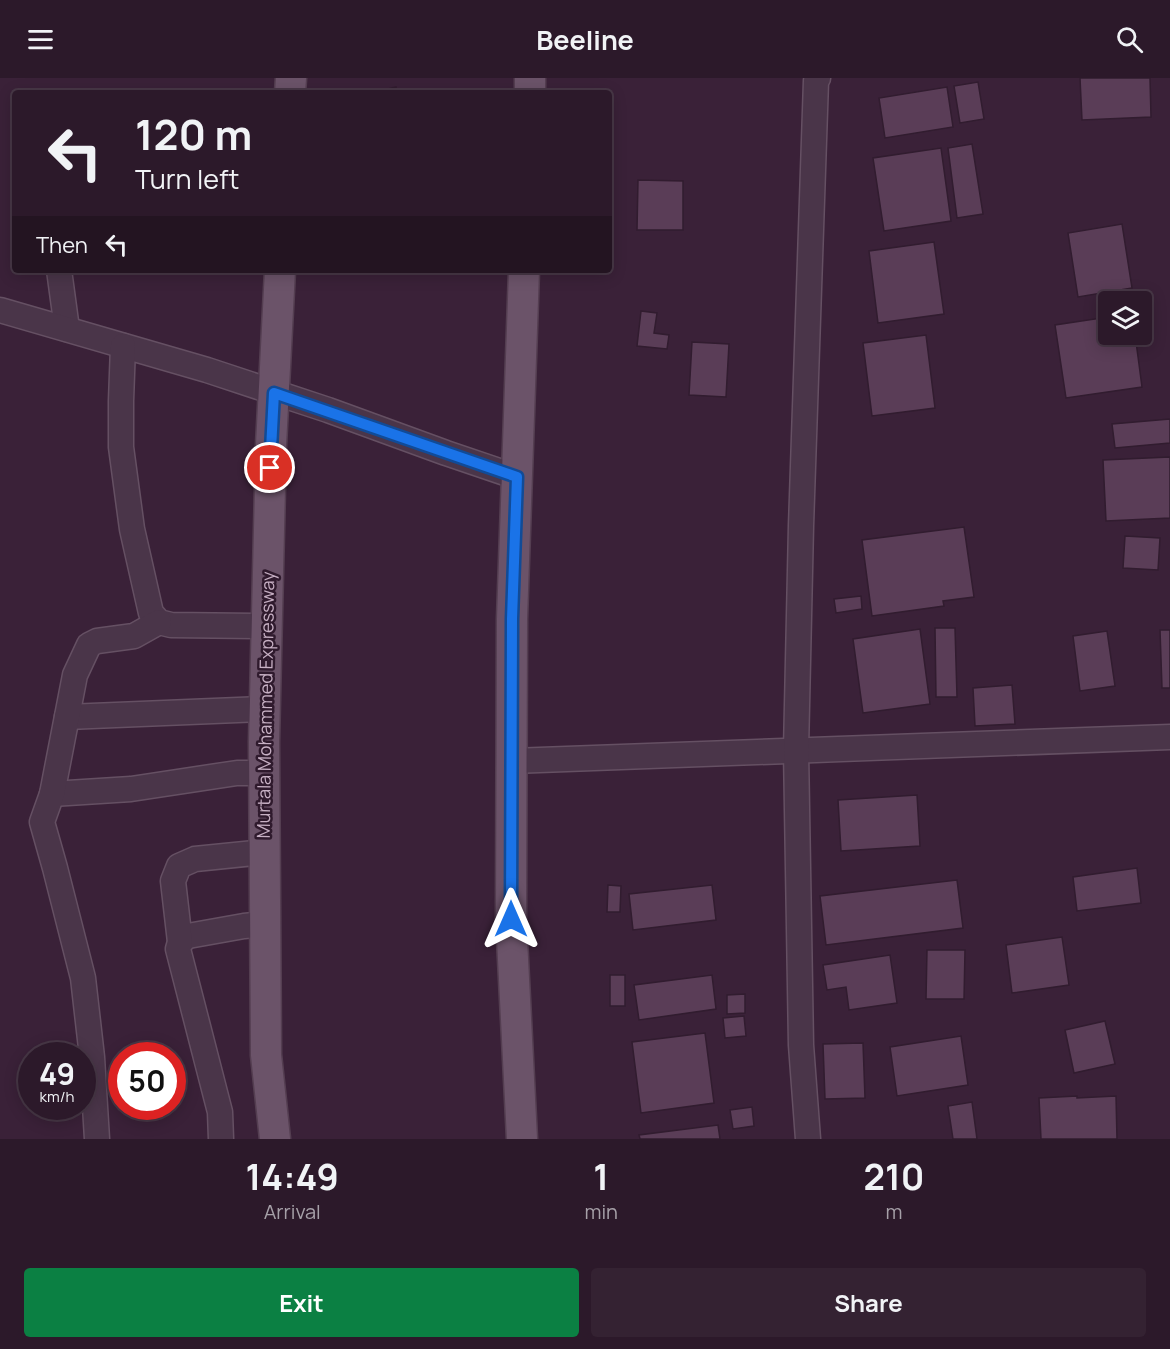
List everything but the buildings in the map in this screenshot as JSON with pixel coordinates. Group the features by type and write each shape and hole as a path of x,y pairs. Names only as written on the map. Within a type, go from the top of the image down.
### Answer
{"main road":[{"name":"Murtala Mohammed Expressway","path":"274,1139 266,1055 264,773 271,445 280,273"},
{"path":"522,1139 511,928 512,619 524,273"}],"street":[{"path":"808,1139 801,1045 796,750 816,81 818,78"},
{"path":"59,273 67,329"},
{"path":"0,310 207,370 517,477"},
{"path":"123,346 121,447 132,529 152,614 159,622 171,625 267,626"},
{"path":"97,1139 92,1057 82,978 56,868 42,822 52,794 75,675 89,645 97,641 134,636 159,622"},
{"path":"67,717 265,709"},
{"path":"512,761 1170,737"},
{"path":"52,794 131,789 237,773 264,773"},
{"path":"221,1139 220,1112 178,949 180,942 172,881 179,866 195,859 264,852"},
{"path":"180,942 188,936 265,924"}],"route":[{"path":"270,468 274,393 517,477 512,619 511,919"}]}
